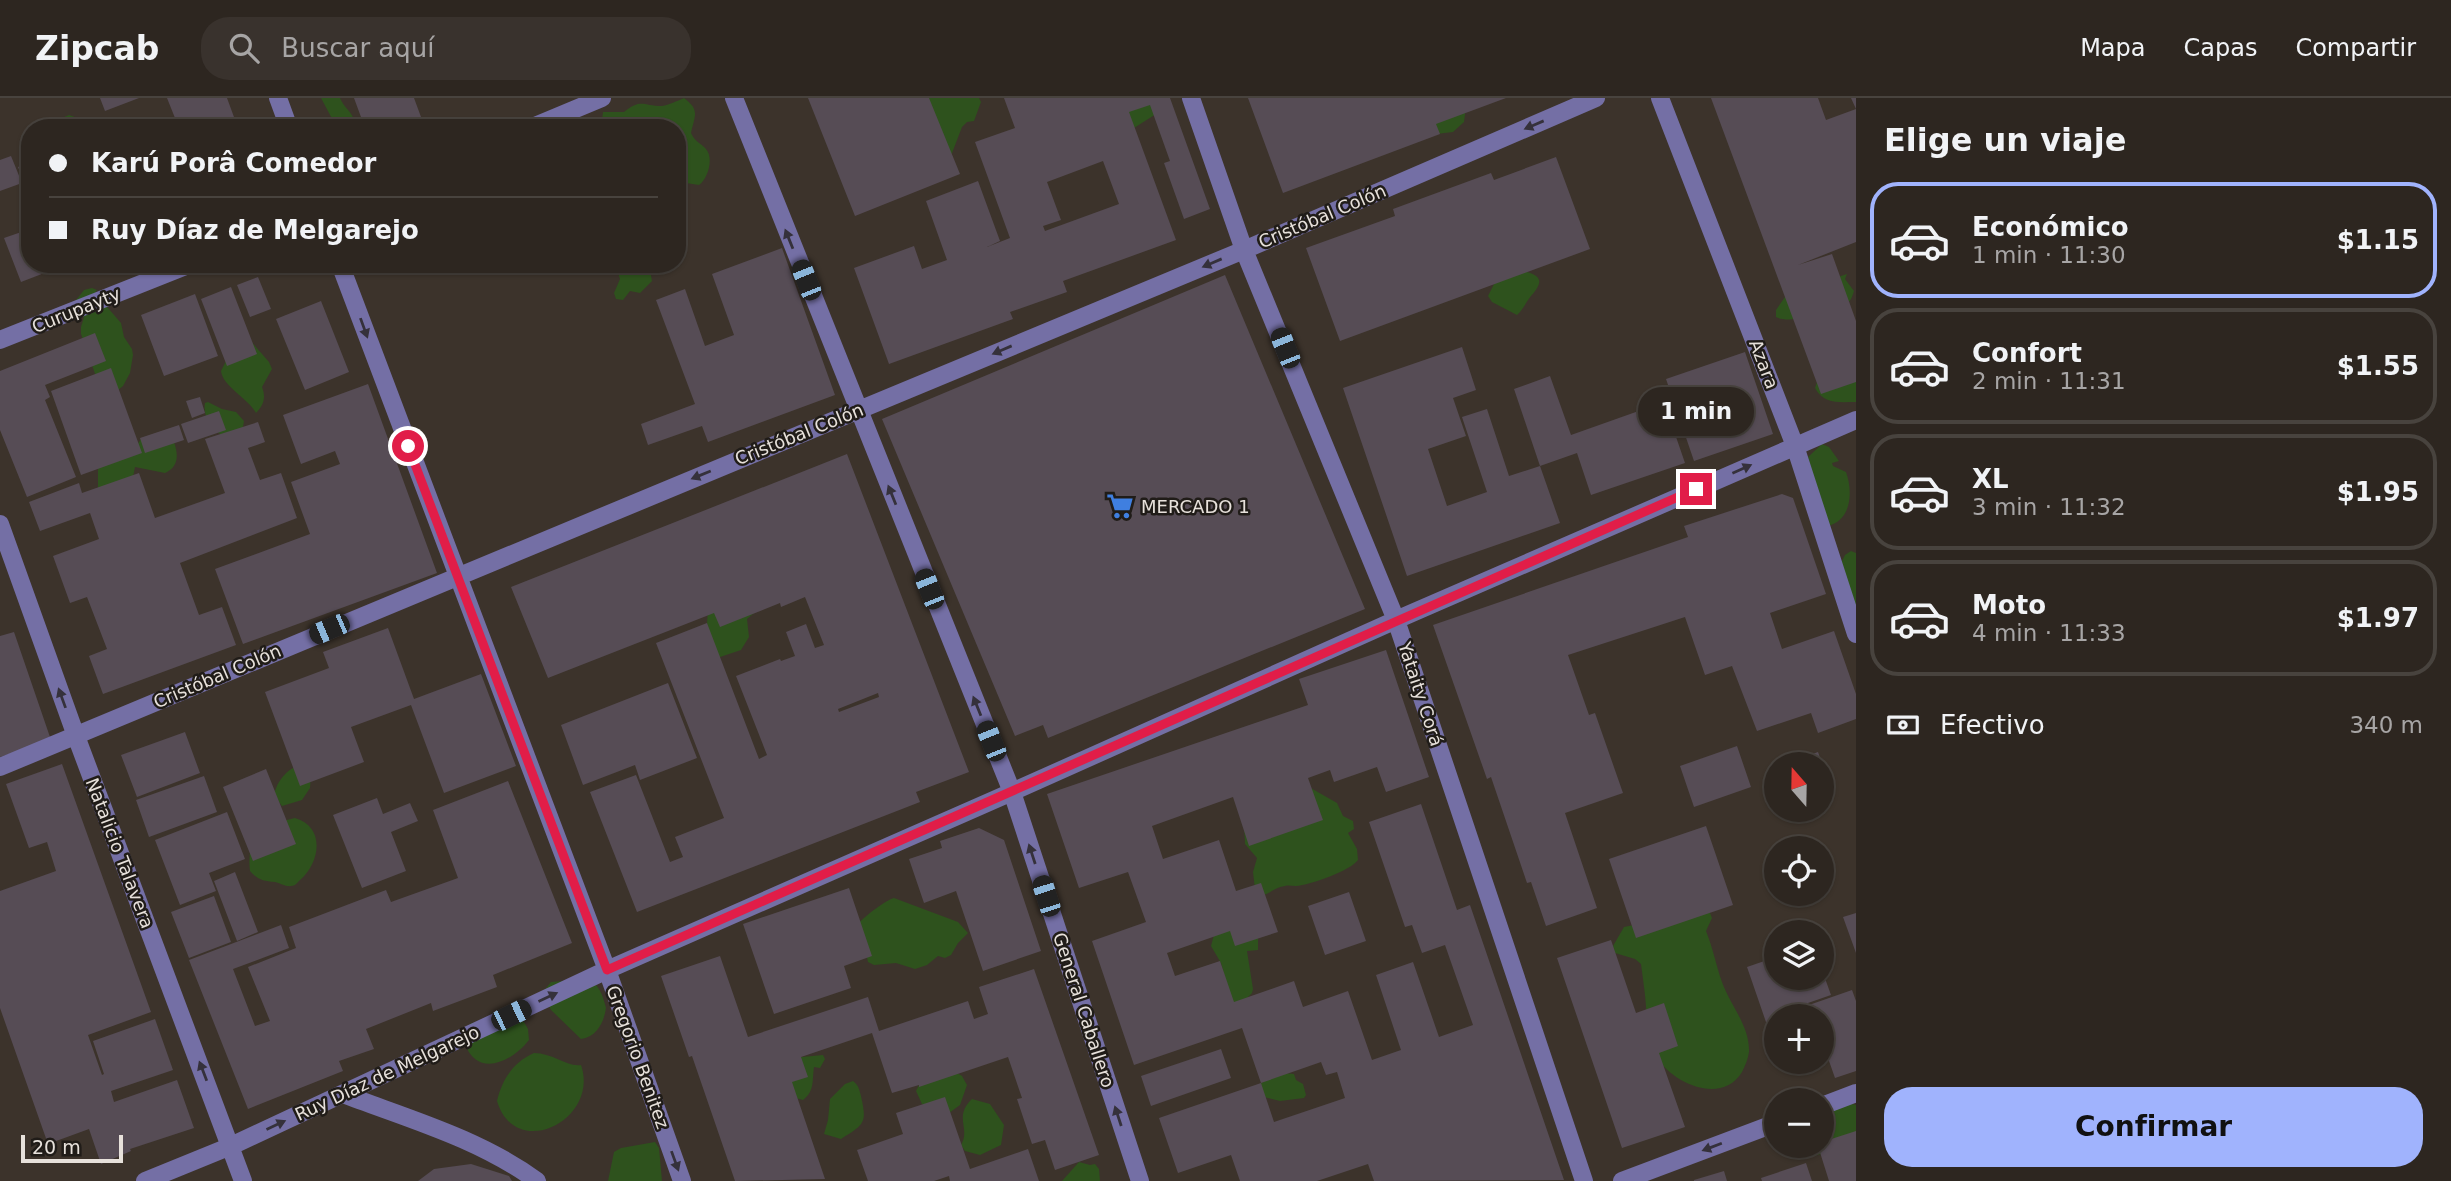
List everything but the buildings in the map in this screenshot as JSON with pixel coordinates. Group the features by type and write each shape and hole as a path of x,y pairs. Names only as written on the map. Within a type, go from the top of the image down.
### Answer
{"street":[{"path":"278,98 286,119"},
{"path":"552,119 602,98"},
{"name":"General Caballero","path":"734,98 1012,792 1140,1181"},
{"name":"Yataity Corá","path":"1191,98 1244,250 1396,620 1584,1181"},
{"name":"Cristóbal Colón","path":"0,766 1244,250 1596,98"},
{"name":"Azara","path":"1660,98 1796,446 1856,634"},
{"name":"Curupayty","path":"0,340 168,273"},
{"name":"Gregorio Benitez","path":"343,273 607,970 682,1181"},
{"name":"Ruy Díaz de Melgarejo","path":"145,1181 231,1146 607,970 1396,620 1856,420"},
{"name":"Natalicio Talavera","path":"0,524 76,736 243,1181"},
{"path":"1834,1101 1856,1093"},
{"path":"343,1094 468,1142 513,1163 537,1181"},
{"path":"1622,1181 1764,1128"}],"green space":[{"path":"321,98 340,98 354,119 332,119"},
{"path":"684,98 694,110 691,133 706,149 710,158 705,178 699,185 686,183 686,119 602,119 603,112 624,112 638,104 670,104"},
{"path":"916,98 979,98 981,102 974,121 967,122 962,127 949,161"},
{"path":"1124,98 1160,98 1156,114 1134,128"},
{"path":"1417,98 1467,100 1464,122 1453,132 1436,134"},
{"path":"69,115 81,119 61,119"},
{"path":"1514,268 1533,274 1539,279 1537,289 1517,315 1492,302 1488,296 1495,282"},
{"path":"618,273 651,273 652,281 640,293 630,291 623,300 616,299 614,293 620,279"},
{"path":"1847,274 1845,279 1854,291 1844,307 1808,317 1776,317 1776,310 1787,294"},
{"path":"84,290 97,290 95,293 121,323 124,337 132,349 130,373 117,391 99,385 81,334 84,317 74,311 72,305"},
{"path":"250,340 272,369 262,387 264,401 256,413 226,382 221,371 231,351"},
{"path":"1856,364 1856,402 1828,400 1815,388 1817,382"},
{"path":"205,403 236,412 244,421 243,427 228,440 214,429 205,414"},
{"path":"141,439 174,442 177,456 173,468 165,473 135,467 133,477 98,489 98,466 137,445"},
{"path":"1822,444 1829,447 1839,461 1832,463 1833,466 1846,472 1850,488 1846,512 1842,518 1827,526 1808,457"},
{"path":"1851,551 1856,553 1856,609 1838,569 1845,555"},
{"path":"760,608 747,619 749,637 741,650 717,658 707,623 708,610"},
{"path":"299,765 311,775 310,788 302,800 282,806 274,795 277,785 286,773"},
{"path":"1309,787 1337,803 1343,816 1353,821 1354,829 1348,833 1357,849 1358,860 1347,869 1329,877 1302,885 1282,887 1264,895 1255,889 1253,872 1257,858 1245,844 1244,823"},
{"path":"295,818 312,829 317,846 307,873 292,886 258,878 250,871 249,860 258,827"},
{"path":"894,898 958,922 968,933 951,955 945,958 938,956 927,965 915,969 896,963 874,965 868,962 859,923"},
{"path":"1702,911 1710,913 1712,918 1706,931 1725,991 1743,1024 1749,1052 1742,1072 1733,1082 1711,1089 1686,1083 1657,1058 1649,1029 1641,964 1635,959 1615,953 1613,946 1624,927"},
{"path":"1216,927 1258,937 1258,950 1247,951 1252,993 1239,1006 1232,1004 1221,963 1211,946"},
{"path":"587,979 597,987 606,1008 599,1028 587,1038 581,1039 551,1010 542,993 551,982"},
{"path":"512,1020 524,1022 528,1029 529,1040 522,1048 496,1063 487,1064 471,1055 465,1044 471,1023"},
{"path":"534,1053 581,1065 584,1085 578,1102 568,1117 553,1126 536,1131 520,1129 507,1119 497,1101 510,1072 520,1061"},
{"path":"823,1055 825,1059 820,1068 814,1067 810,1093 803,1100 796,1098 781,1059"},
{"path":"955,1072 962,1076 967,1085 960,1105 949,1113 922,1104 916,1091 919,1085"},
{"path":"1282,1073 1294,1074 1296,1080 1303,1084 1306,1095 1304,1098 1280,1101 1260,1096 1259,1085"},
{"path":"853,1081 861,1096 864,1112 862,1122 841,1139 824,1134 830,1099 845,1084"},
{"path":"972,1099 990,1104 1004,1125 1001,1145 980,1155 965,1151 961,1145 964,1139 964,1111"},
{"path":"1849,1103 1856,1105 1856,1144 1834,1150 1834,1110"},
{"path":"655,1142 659,1148 662,1181 608,1181 614,1152 621,1148"},
{"path":"1079,1162 1095,1164 1099,1169 1100,1181 1062,1181"}],"place":[{"name":"MERCADO 1","path":"1120,506"}],"route":[{"path":"408,446 607,970 1696,489"}]}
